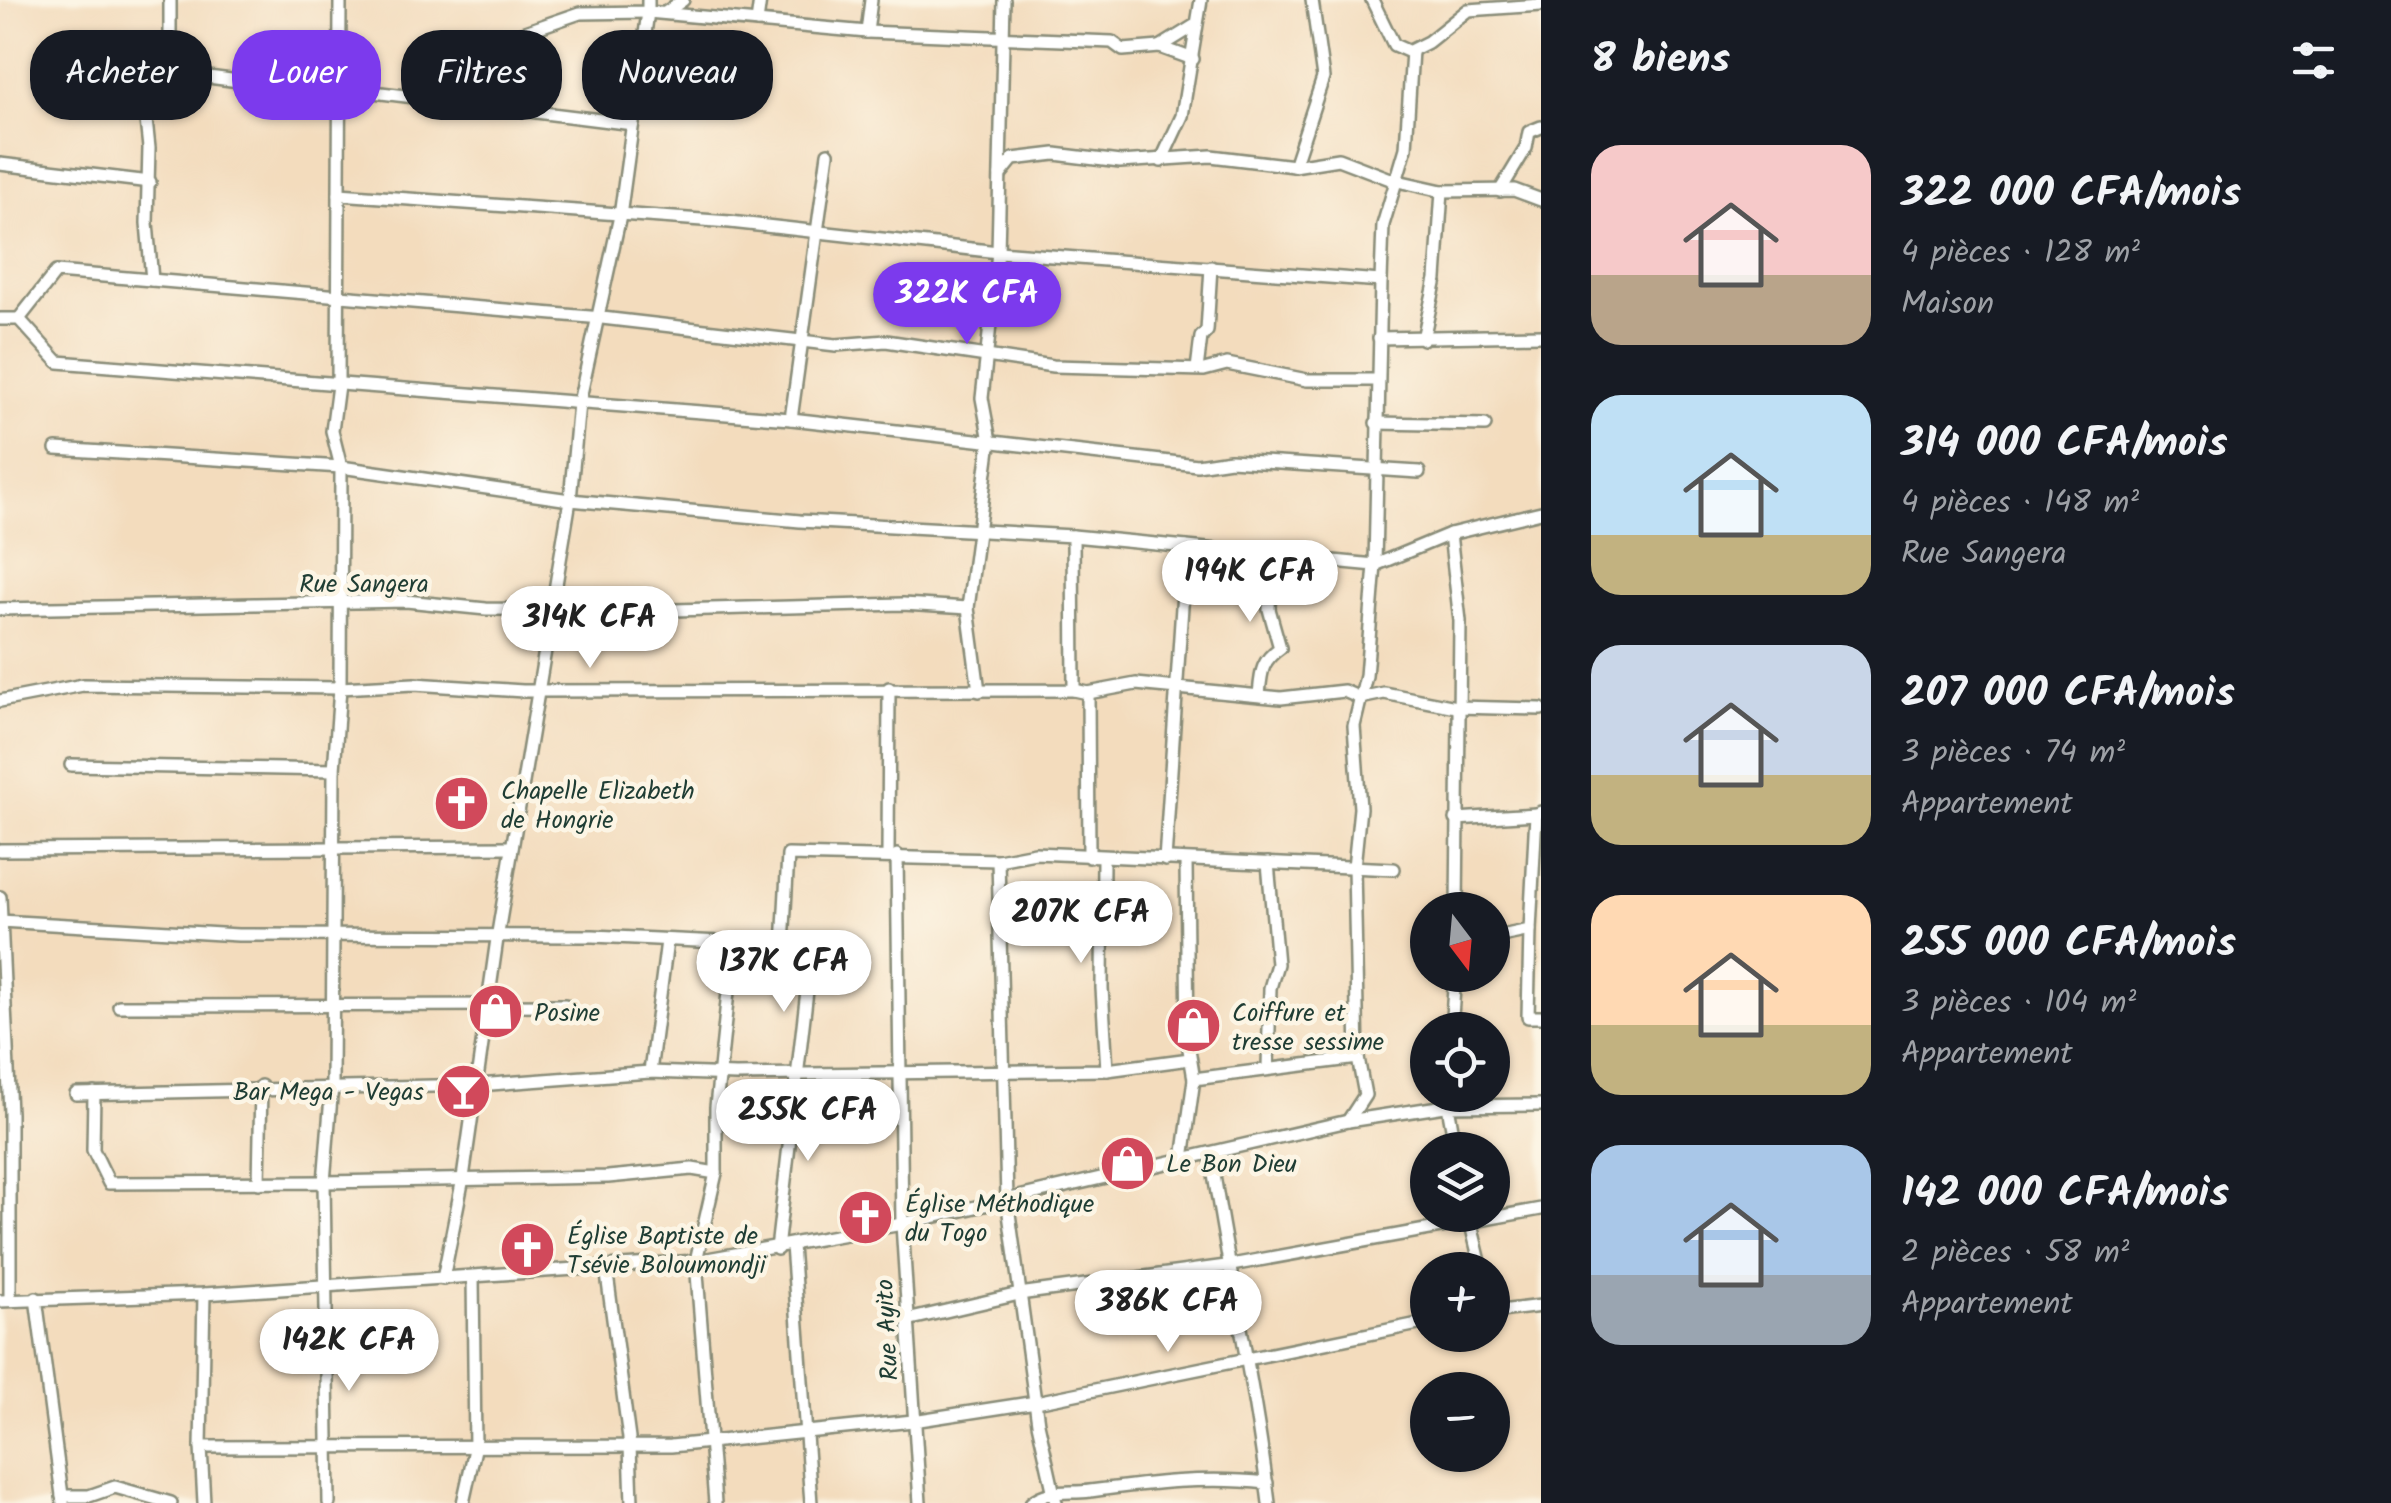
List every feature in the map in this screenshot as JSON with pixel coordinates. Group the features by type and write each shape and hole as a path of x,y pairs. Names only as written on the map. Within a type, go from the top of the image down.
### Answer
{"street":[{"path":"170,0 170,30"},
{"path":"339,30 340,0"},
{"path":"665,13 683,0"},
{"path":"757,22 760,0"},
{"path":"866,32 871,0"},
{"path":"979,690 968,608 990,441 982,398 998,252 1004,0"},
{"path":"1161,161 1182,116 1201,0"},
{"path":"1294,166 1323,78 1312,0"},
{"path":"1372,0 1394,46 1412,53"},
{"path":"1459,0 1464,13"},
{"path":"1348,1121 1365,1095 1358,1058 1354,867 1360,808 1354,726 1375,565 1374,470 1383,226 1406,148 1412,53 1464,13 1541,5"},
{"path":"442,1280 478,1085 497,939 570,500 580,403 602,318 620,216 648,6"},
{"path":"530,30 580,12 648,6 665,13 866,32 1112,42 1122,50 1160,47 1193,59"},
{"path":"1160,47 1194,26"},
{"path":"562,116 633,124"},
{"path":"145,120 152,280"},
{"path":"329,1503 324,1182 332,1085 334,770 340,688 341,467 332,431 338,385 338,120"},
{"path":"1500,192 1526,148 1529,132 1541,127"},
{"path":"790,419 828,154"},
{"path":"1000,174 1013,159 1055,154 1120,162 1211,156 1294,166 1338,159 1394,180 1442,191 1514,190 1541,200"},
{"path":"0,164 150,182"},
{"path":"1422,339 1436,280 1442,191"},
{"path":"339,194 730,222 819,235 998,252 1381,280"},
{"path":"1197,369 1201,337 1207,331 1206,298 1211,267"},
{"path":"19,319 56,272 602,318 836,345 886,341 1053,366 1197,369 1227,364 1307,380 1378,380"},
{"path":"0,318 19,319 58,362 790,419 1197,464 1230,460 1420,472"},
{"path":"1379,338 1541,335"},
{"path":"1376,423 1484,425"},
{"path":"56,450 341,467 570,500 800,521 1074,536 1375,565 1450,534 1541,512"},
{"path":"1450,534 1460,590 1457,892"},
{"path":"1074,536 1074,690"},
{"path":"1165,860 1186,547"},
{"path":"1260,695 1260,673 1268,657 1280,648 1269,609 1271,555"},
{"name":"Rue Sangera","path":"0,610 406,602 486,608 674,610 903,604 968,608"},
{"path":"0,701 83,685 340,688 414,684 538,691 889,688 1088,693 1136,684 1260,695 1344,691 1360,698 1384,694 1456,707 1541,709"},
{"name":"Rue Ayito","path":"889,688 902,1224 920,1503"},
{"path":"1088,693 1089,858"},
{"path":"71,764 334,770"},
{"path":"1456,819 1538,813 1528,1017 1541,1017"},
{"path":"0,850 336,852 512,847"},
{"path":"784,944 788,855 998,860 1035,854 1103,860 1394,869"},
{"path":"998,860 1007,1198 1036,1402 1055,1498"},
{"path":"1103,860 1107,1070"},
{"path":"1183,1159 1194,1078 1190,1059 1186,862"},
{"path":"1268,863 1277,964 1270,988 1268,1068"},
{"path":"0,897 3,1035 10,1113 5,1300 204,1294 696,1261 902,1224 1410,1108"},
{"path":"1,921 80,929 334,937 784,944 809,956 778,1248"},
{"path":"1510,934 1530,930"},
{"path":"650,1072 667,941"},
{"path":"715,1503 696,1261 716,1173 734,944"},
{"path":"119,1006 565,1005"},
{"path":"1194,1078 1358,1058"},
{"path":"76,1094 261,1086 478,1085 650,1072 799,1075 1107,1070 1190,1059"},
{"path":"259,1183 261,1086"},
{"path":"94,1092 92,1150 109,1183 608,1177 692,1170 716,1173"},
{"path":"1510,1103 1541,1105"},
{"path":"1211,1154 1226,1266 1248,1360 1270,1503"},
{"path":"1510,1213 1541,1209"},
{"path":"907,1320 1020,1294 1226,1266 1410,1230"},
{"path":"792,1245 811,1503"},
{"path":"606,1267 630,1446 632,1503"},
{"path":"463,1503 476,1450 474,1277"},
{"path":"204,1294 204,1503"},
{"path":"36,1298 63,1500 115,1487 171,1503"},
{"path":"1510,1310 1541,1306"},
{"path":"202,1447 476,1450 630,1446 914,1421 1036,1402 1410,1326"},
{"path":"1030,1503 1160,1480 1267,1484"}],"place":[{"name":"Chapelle Elizabeth de Hongrie","path":"462,804"},
{"name":"Posine","path":"495,1012"},
{"name":"Coiffure et tresse sessime","path":"1193,1026"},
{"name":"Bar Mega - Vegas","path":"463,1091"},
{"name":"Le Bon Dieu","path":"1127,1163"},
{"name":"Église Méthodique du Togo","path":"866,1217"},
{"name":"Église Baptiste de Tsévie Boloumondji","path":"528,1249"}]}
